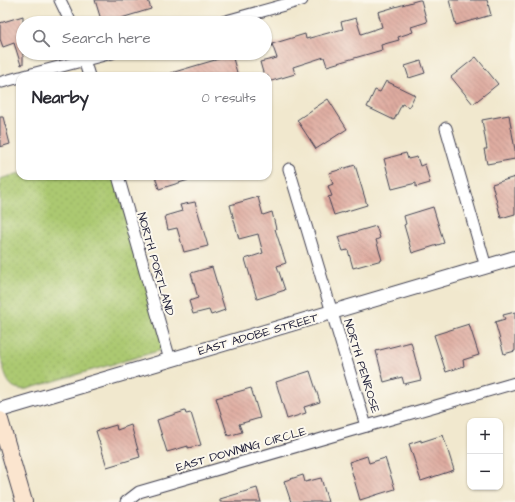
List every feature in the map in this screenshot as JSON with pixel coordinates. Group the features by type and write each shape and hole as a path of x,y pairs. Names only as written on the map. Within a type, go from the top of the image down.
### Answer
{"main road":[{"path":"0,420 24,502"}],"street":[{"path":"60,0 68,16"},
{"path":"244,16 302,0"},
{"path":"36,72 74,60"},
{"path":"84,60 88,72"},
{"path":"2,82 16,78"},
{"path":"446,128 486,267"},
{"name":"NORTH PENROSE","path":"289,169 366,426"},
{"name":"NORTH PORTLAND","path":"119,180 170,360"},
{"name":"EAST ADOBE STREET","path":"0,410 515,258"},
{"name":"EAST DOWNING CIRCLE","path":"126,502 139,492 515,383"}],"green space":[{"path":"16,174 16,180 115,180 165,349 27,389 20,389 10,384 5,373 0,354 0,179"}],"building":[{"path":"95,0 148,0 151,9 128,16 100,16"},
{"path":"421,0 427,22 411,27 413,32 398,37 399,40 381,45 382,50 327,66 324,57 293,67 295,74 272,81 272,72 263,72 260,62 277,58 272,44 305,34 306,39 343,29 341,22 356,18 361,34 382,27 378,12"},
{"path":"449,0 487,0 491,15 456,25"},
{"path":"16,18 16,49 14,43 3,47 0,39 0,23"},
{"path":"476,57 498,84 473,104 451,77"},
{"path":"19,60 23,60 23,64 21,65"},
{"path":"215,60 233,60 237,72 174,72"},
{"path":"421,61 425,73 409,78 405,66"},
{"path":"386,81 415,95 409,107 402,104 394,120 367,107 375,90 380,92"},
{"path":"328,99 347,129 316,149 297,120"},
{"path":"509,115 515,150 515,159 487,164 484,149 487,149 482,120"},
{"path":"0,117 3,117 10,144 0,147"},
{"path":"406,153 408,159 417,157 420,166 425,164 430,183 416,187 416,183 392,189 384,159"},
{"path":"355,165 367,205 334,215 328,197 332,196 328,186 333,184 329,173"},
{"path":"515,177 515,214 501,218 492,184"},
{"path":"156,180 188,180 159,189"},
{"path":"258,197 263,215 272,212 275,229 286,263 277,266 285,290 257,299 245,259 263,253 258,234 239,239 230,205"},
{"path":"195,202 208,246 184,252 177,228 168,230 165,216 182,211 180,205"},
{"path":"433,207 444,243 412,253 404,225 406,224 404,216"},
{"path":"376,226 380,238 376,240 382,260 353,268 348,250 343,251 338,237"},
{"path":"212,267 225,310 211,315 209,310 193,314 189,301 198,298 191,273"},
{"path":"515,312 515,351 504,354 495,322 505,319 503,315"},
{"path":"469,324 479,355 463,360 464,366 446,372 434,335"},
{"path":"411,342 421,380 404,384 402,377 384,382 376,351"},
{"path":"310,371 320,402 304,407 306,413 287,419 276,382"},
{"path":"251,388 260,418 239,424 242,432 228,436 216,398"},
{"path":"185,411 186,414 191,413 201,445 188,448 188,446 167,452 157,420"},
{"path":"116,425 117,430 131,425 140,457 107,467 96,431"},
{"path":"443,435 454,470 421,481 409,444"},
{"path":"367,456 369,463 385,458 395,489 360,500 349,462"},
{"path":"303,475 305,482 321,478 328,502 291,502 284,481"},
{"path":"257,488 261,502 220,502 220,499"}]}
